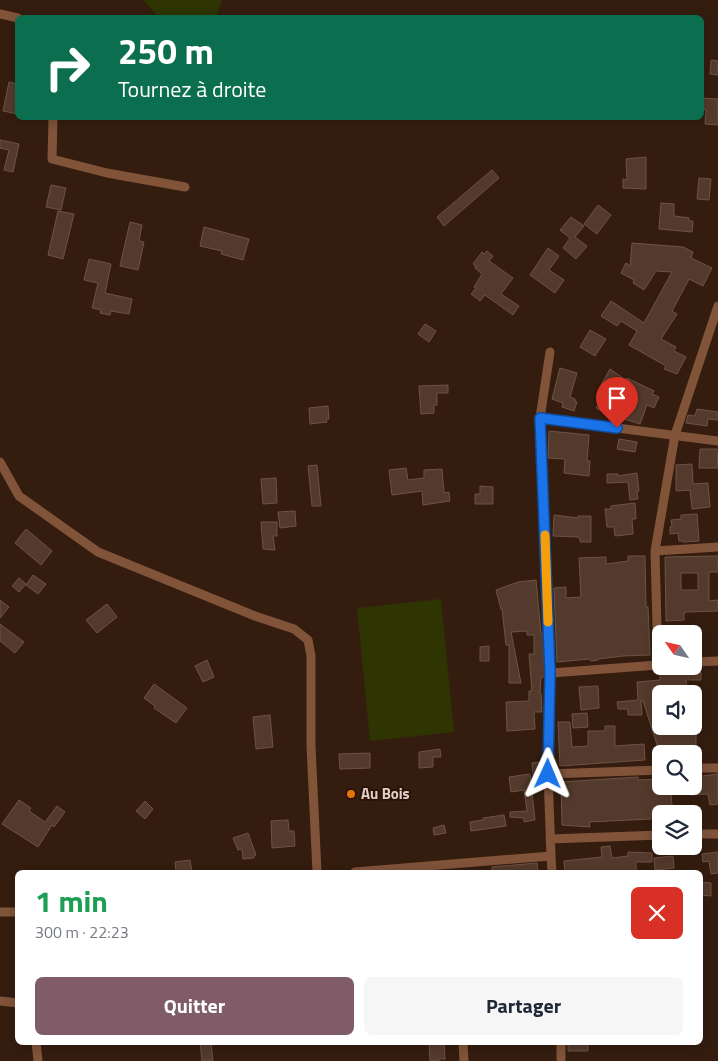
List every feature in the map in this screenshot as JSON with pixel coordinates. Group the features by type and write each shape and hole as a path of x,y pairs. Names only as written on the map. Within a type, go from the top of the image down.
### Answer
{"street":[{"path":"0,14 15,17"},
{"path":"53,120 52,159 107,173 185,187"},
{"path":"658,625 655,551 675,435 718,306"},
{"path":"550,352 540,418 550,673 548,774 552,870"},
{"path":"540,418 718,441"},
{"path":"0,462 19,496 98,552 255,616 294,629 308,640 311,656 311,746 317,870"},
{"path":"655,551 718,547"},
{"path":"702,662 718,661"},
{"path":"550,673 652,666"},
{"path":"702,768 718,768"},
{"path":"548,774 652,770"},
{"path":"702,834 718,834"},
{"path":"550,839 652,835"},
{"path":"406,870 457,868 551,856"},
{"path":"0,912 15,912"},
{"path":"0,1000 15,1002"},
{"path":"36,1045 38,1061"},
{"path":"463,1045 464,1061"},
{"path":"561,1045 562,1059"}],"green space":[{"path":"143,0 222,0 217,15 156,15"},
{"path":"441,599 454,732 370,741 357,608"}],"building":[{"path":"711,60 718,61 718,75 710,74"},
{"path":"9,82 15,83 15,113 3,111"},
{"path":"704,98 718,99 718,125 705,124 706,110 704,110"},
{"path":"0,140 19,144 13,172 4,170 9,150 0,148"},
{"path":"646,157 646,189 623,188 623,179 627,180 626,159"},
{"path":"492,170 499,178 444,226 437,217"},
{"path":"699,178 711,179 709,200 697,199"},
{"path":"51,185 66,188 61,210 46,207"},
{"path":"661,203 674,204 674,216 689,218 689,221 693,221 692,232 659,229"},
{"path":"598,205 611,215 597,234 584,224"},
{"path":"58,211 74,214 63,259 48,255"},
{"path":"571,217 584,226 575,237 587,246 576,259 563,248 570,238 560,230"},
{"path":"130,222 142,225 139,241 144,242 138,270 120,266"},
{"path":"204,227 249,239 243,260 221,254 222,251 200,246"},
{"path":"632,243 683,247 693,252 691,258 712,268 703,286 689,279 672,311 677,314 661,339 676,347 674,351 686,357 677,374 664,369 666,366 629,345 637,331 621,321 617,326 601,316 611,301 644,323 672,272 656,271 644,290 633,283 634,280 621,273 626,263 630,266"},
{"path":"548,248 559,256 549,270 564,280 555,293 530,275"},
{"path":"487,251 493,256 489,261 513,278 501,294 519,306 513,315 485,295 480,301 471,294 482,274 473,264 482,252 484,254"},
{"path":"89,259 111,264 105,293 132,299 129,314 111,311 110,315 100,313 101,310 92,308 98,283 84,280"},
{"path":"425,324 436,331 429,342 418,334"},
{"path":"590,330 606,339 595,356 580,347"},
{"path":"560,368 577,373 570,397 577,402 574,411 562,407 563,403 552,399"},
{"path":"610,369 626,380 627,378 654,391 652,394 659,397 654,408 647,405 640,424 610,416 596,408 607,389 601,385"},
{"path":"448,385 448,393 437,393 437,405 434,405 434,413 421,414 419,386"},
{"path":"328,406 329,419 326,419 327,422 310,424 309,408"},
{"path":"697,409 718,412 718,420 708,419 707,426 686,423 688,415 695,416"},
{"path":"549,431 589,435 587,461 590,461 589,476 564,473 565,459 548,458"},
{"path":"619,439 637,442 635,452 617,449"},
{"path":"700,449 717,449 718,468 699,468"},
{"path":"692,464 693,484 708,483 710,507 692,509 690,490 676,491 676,465"},
{"path":"317,465 321,506 312,506 308,466"},
{"path":"406,468 408,480 424,478 424,470 442,469 444,493 449,492 450,501 423,505 422,491 392,495 389,470"},
{"path":"637,473 638,499 630,500 628,482 607,483 607,474 618,474 618,476"},
{"path":"276,478 277,503 263,504 261,479"},
{"path":"480,486 493,487 493,504 475,504 475,494 480,494"},
{"path":"635,503 636,519 632,519 633,534 615,536 614,527 607,527 605,509 611,509 611,506"},
{"path":"295,511 296,526 280,528 278,512"},
{"path":"697,514 699,541 683,542 679,541 678,533 670,534 671,520 681,519 681,515"},
{"path":"554,515 578,518 578,516 591,516 591,542 580,542 578,537 553,536"},
{"path":"261,522 277,522 277,536 273,536 275,550 263,549"},
{"path":"26,529 52,551 41,565 15,543"},
{"path":"628,556 645,556 646,607 648,607 650,655 623,656 591,661 590,659 557,662 554,588 566,587 566,598 581,597 579,558 606,557 606,564 628,561"},
{"path":"718,556 718,572 709,572 709,601 718,600 718,611 686,612 684,613 684,620 666,621 665,557","holes":["681,573 698,573 698,590 681,590"]},
{"path":"33,575 46,584 38,594 26,585"},
{"path":"19,578 26,584 19,592 12,586"},
{"path":"536,580 541,633 543,633 545,677 541,677 542,712 534,712 535,729 507,731 506,702 529,701 529,691 532,691 529,654 534,654 534,635 527,635 527,631 511,632 521,683 509,683 509,645 506,645 502,609 496,590 518,582"},
{"path":"0,600 9,607 0,618"},
{"path":"107,604 117,617 97,633 86,620"},
{"path":"0,624 24,642 15,653 0,641"},
{"path":"489,646 489,661 480,661 480,647"},
{"path":"207,660 214,677 203,682 195,666"},
{"path":"660,675 701,675 701,680 686,680 687,685 652,685 652,729 643,701 641,701 642,715 628,715 628,709 618,709 617,702 638,700 637,682 660,680"},
{"path":"154,684 187,708 176,723 154,708 155,706 144,698"},
{"path":"598,686 599,708 581,710 579,687"},
{"path":"587,713 588,727 573,728 572,714"},
{"path":"270,715 273,747 256,749 253,717"},
{"path":"558,722 570,722 572,747 588,746 588,731 605,731 605,726 615,726 615,746 644,744 645,760 560,766"},
{"path":"654,735 696,735 696,745 657,745"},
{"path":"440,749 441,757 433,757 433,767 419,768 419,752"},
{"path":"370,753 370,768 340,769 339,754"},
{"path":"539,762 541,785 534,786 532,763"},
{"path":"530,774 535,820 524,822 524,818 510,817 510,812 527,811 524,790 511,792 509,777"},
{"path":"718,774 718,804 710,805 708,794 702,794 702,776"},
{"path":"638,777 638,780 652,779 652,795 671,795 672,805 652,805 651,819 589,822 590,827 562,825 561,782"},
{"path":"19,800 31,808 29,811 45,822 57,806 65,812 54,827 52,825 38,847 2,824"},
{"path":"145,801 153,809 145,819 136,811"},
{"path":"504,815 506,826 471,831 470,822"},
{"path":"288,820 289,831 294,831 295,846 272,848 271,821"},
{"path":"444,825 446,833 434,835 433,828"},
{"path":"248,833 256,855 254,858 243,859 242,849 238,850 233,838"},
{"path":"610,846 612,858 628,856 628,852 652,853 652,862 636,862 636,870 565,870 564,861 602,857 601,847"},
{"path":"718,852 718,873 711,874 709,861 703,862 702,854"},
{"path":"673,856 674,868 655,870 654,858"},
{"path":"190,860 192,870 176,870 175,862"},
{"path":"537,863 538,870 492,870 492,867"},
{"path":"703,882 711,883 711,896 703,895"},
{"path":"200,1045 211,1045 213,1061 202,1061"},
{"path":"429,1045 444,1045 445,1059 430,1061"},
{"path":"568,1045 588,1045 588,1051 568,1051"}],"slow traffic":[{"path":"545,535 548,622"}],"place":[{"name":"Au Bois","path":"351,794"}],"route":[{"path":"548,774 550,673 540,418 617,428"}]}
